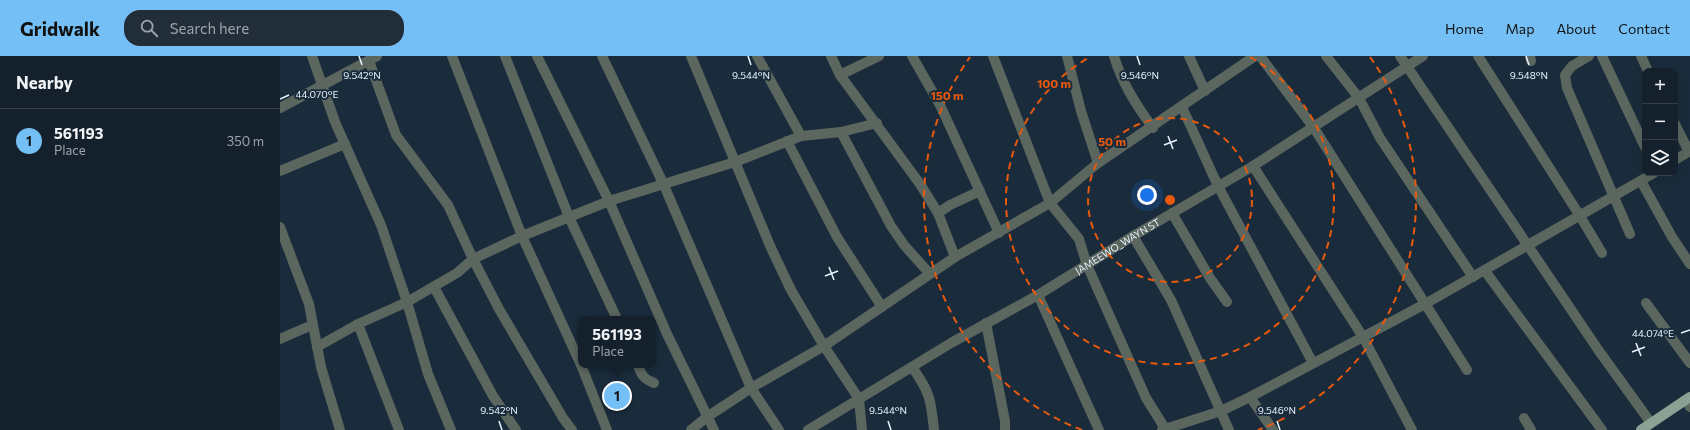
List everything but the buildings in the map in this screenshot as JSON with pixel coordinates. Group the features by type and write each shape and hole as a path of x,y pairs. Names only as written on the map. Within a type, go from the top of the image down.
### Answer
{"main road":[{"path":"1645,428 1689,402"}],"street":[{"path":"312,56 335,122 381,225 407,302 428,374 451,430"},
{"path":"452,56 522,236 578,358"},
{"path":"505,56 569,217 616,316"},
{"path":"537,56 609,201 667,334 714,430"},
{"path":"602,56 662,183 751,388 779,430"},
{"path":"690,56 791,290 824,346 859,399 862,430"},
{"path":"757,56 801,136"},
{"path":"831,56 840,75 877,123 920,184 938,213 955,257"},
{"path":"840,75 879,56"},
{"path":"912,56 940,105 999,233"},
{"path":"993,56 1050,203 1079,239 1087,265 1146,398 1165,430 1221,411 1250,397 1485,271 1650,176"},
{"path":"1067,56 1081,111 1098,163"},
{"path":"1114,56 1131,97 1152,128"},
{"path":"1189,56 1205,91"},
{"path":"691,430 707,417 751,388 824,346 955,257 1050,203 1098,163 1152,128 1255,56"},
{"path":"1260,56 1314,128 1467,370"},
{"path":"1326,56 1360,98 1380,138 1473,277"},
{"path":"1400,56 1591,338 1645,428"},
{"name":"JAMEEWO_WAYN ST","path":"808,430 986,323 1038,295 1133,236 1253,166 1424,56"},
{"path":"1478,56 1602,253"},
{"path":"1589,56 1572,66 1565,75 1567,88 1630,234"},
{"path":"1602,56 1642,141"},
{"path":"1642,56 1647,68"},
{"path":"280,108 373,58 396,135 448,205 473,259 545,388 572,430"},
{"path":"1182,107 1218,186 1313,363"},
{"path":"317,348 358,324 407,302 434,287 457,273 473,259 522,236 569,217 609,201 662,183 736,162 801,136 841,132 877,123"},
{"path":"1678,130 1690,152 1678,158"},
{"path":"841,132 891,226 904,245 930,274"},
{"path":"787,141 837,236 882,307"},
{"path":"280,171 345,144"},
{"path":"1253,166 1363,337 1410,426"},
{"path":"1642,181 1672,237 1690,264"},
{"path":"938,213 950,205 980,191"},
{"path":"1172,213 1210,278 1227,302"},
{"path":"280,227 309,304 317,348 340,430"},
{"path":"1133,236 1171,300 1229,430"},
{"path":"1485,271 1545,355 1602,430"},
{"path":"434,287 493,396 516,430"},
{"path":"1038,295 1099,430"},
{"path":"1646,303 1690,363"},
{"path":"986,323 1005,421 1005,430"},
{"path":"358,324 399,430"},
{"path":"280,339 312,325"},
{"path":"912,367 926,386 931,400 934,430"},
{"path":"582,368 607,430"},
{"path":"639,368 641,374 646,379 654,383"},
{"path":"1250,397 1273,430"},
{"path":"1524,418 1531,430"}],"place":[{"name":"561193","path":"617,396"}]}
